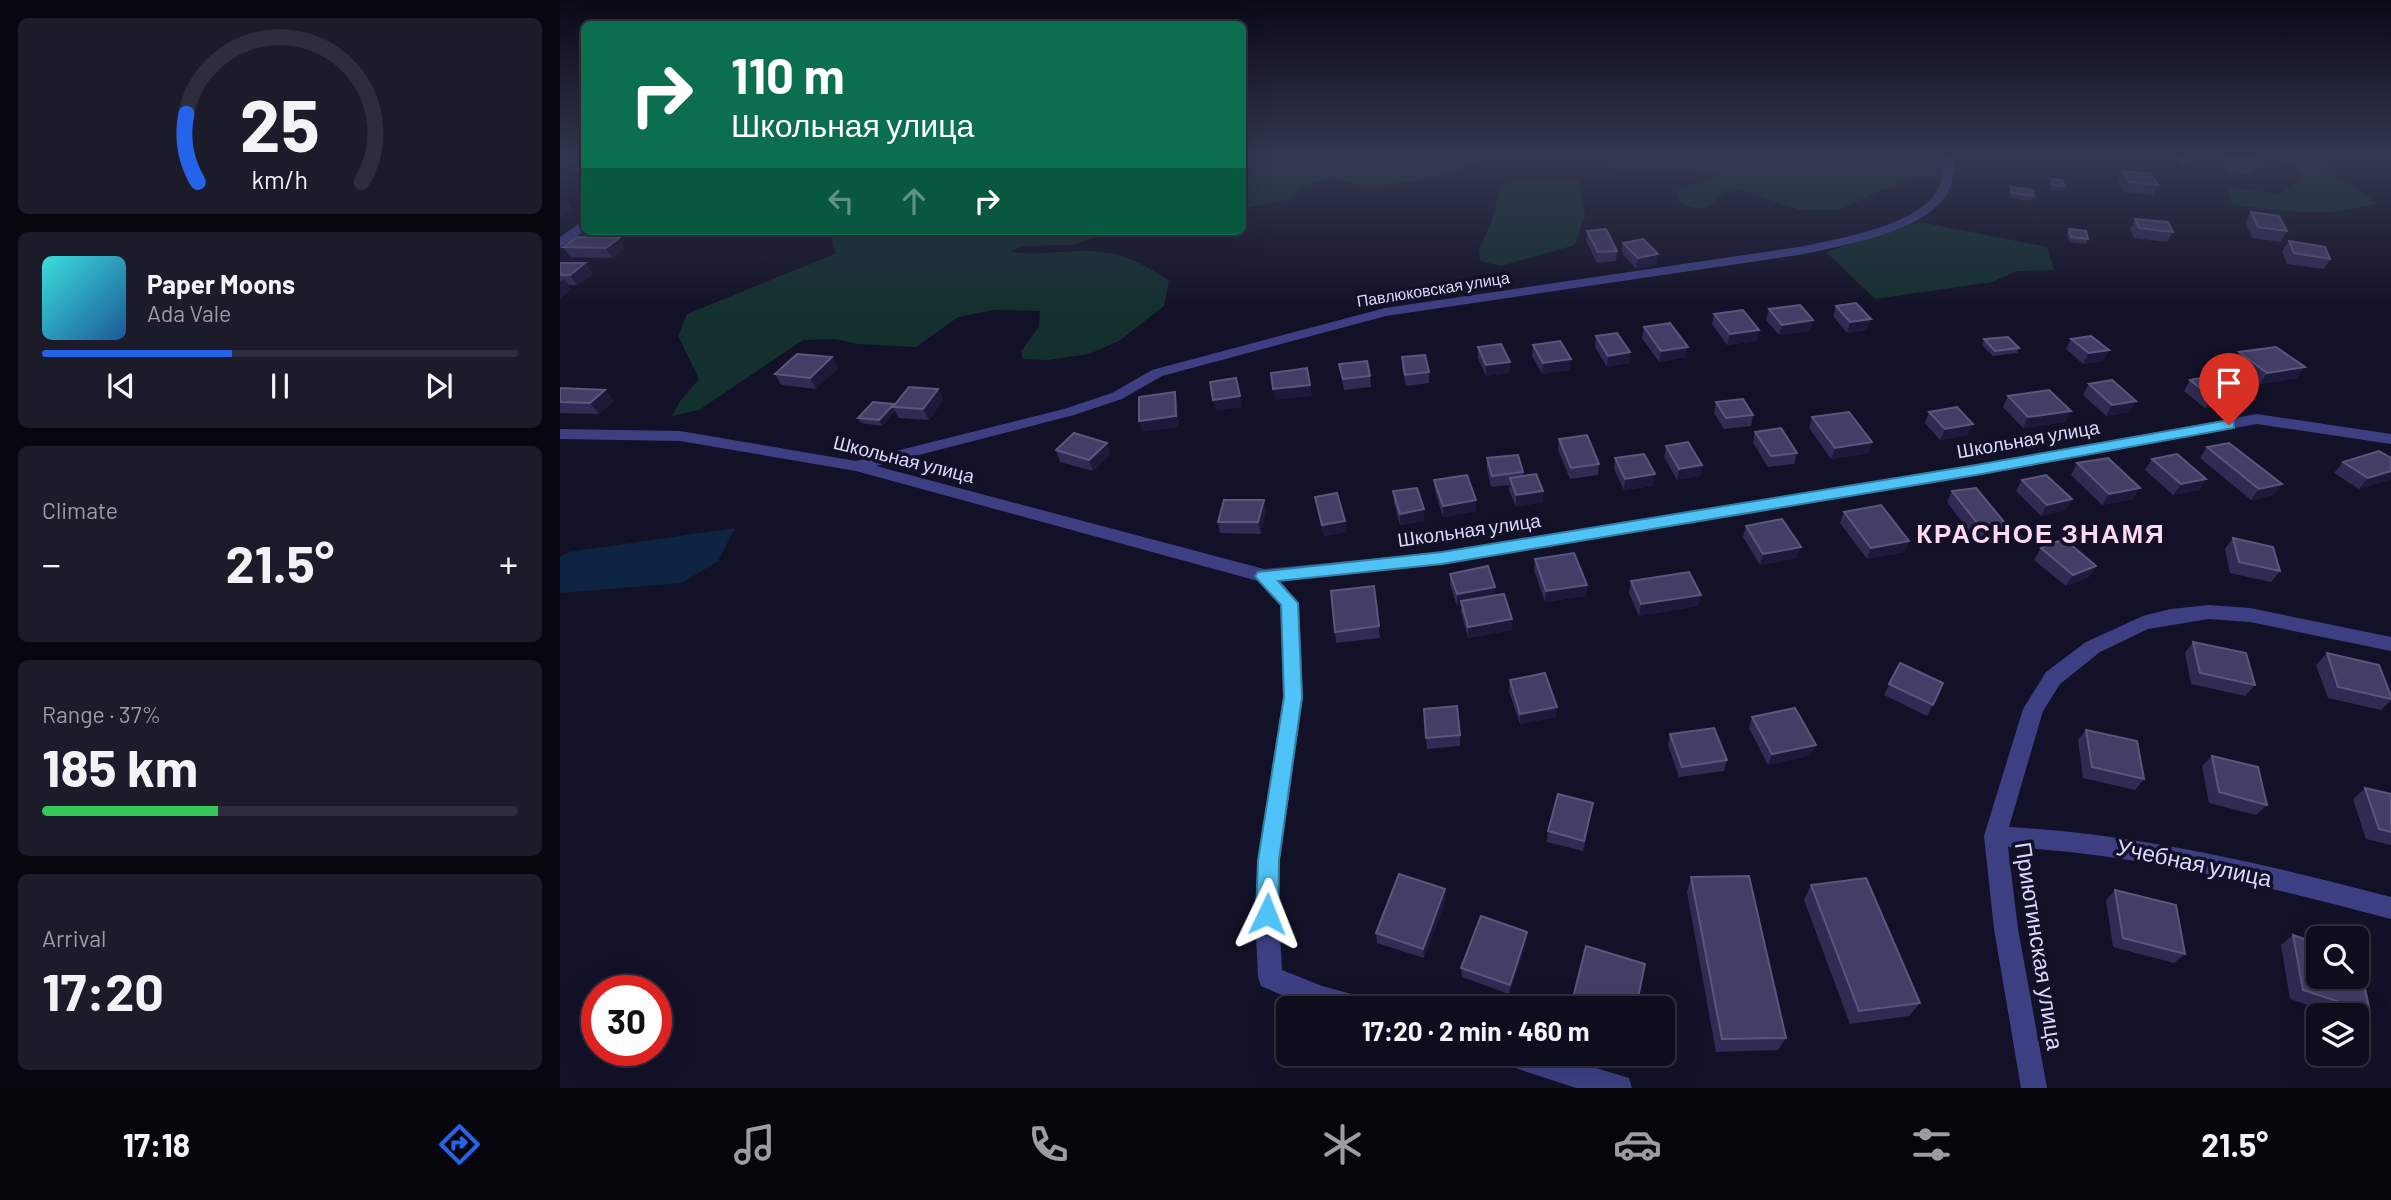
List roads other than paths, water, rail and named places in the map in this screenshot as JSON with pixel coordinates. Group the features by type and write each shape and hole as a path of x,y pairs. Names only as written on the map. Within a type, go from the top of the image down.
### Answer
{"street":[{"name":"Павлюковская улица","path":"856,466 1069,412 1117,396 1157,373 1385,312 1805,250 1902,222 1926,208"},
{"path":"560,243 581,228"},
{"name":"Школьная улица","path":"560,434 680,436 856,466 1264,576 1442,558 1976,470 2257,419 2391,439"},
{"path":"1264,576 1290,603 1293,697 1269,860 1267,914 1270,977 1314,996"},
{"name":"Приютинская улица","path":"2034,1088 2006,929 1995,835 2033,709 2041,694 2069,663 2120,633 2143,623 2171,616 2209,612 2250,615 2391,644"},
{"name":"Учебная улица","path":"1995,835 2059,838 2160,852 2391,908"},
{"path":"1548,1066 1619,1088"}],"water":[{"path":"735,528 718,561 682,583 560,593 560,557 569,552"}],"district":[{"name":"КРАСНОЕ ЗНАМЯ","path":"2041,534"}]}
